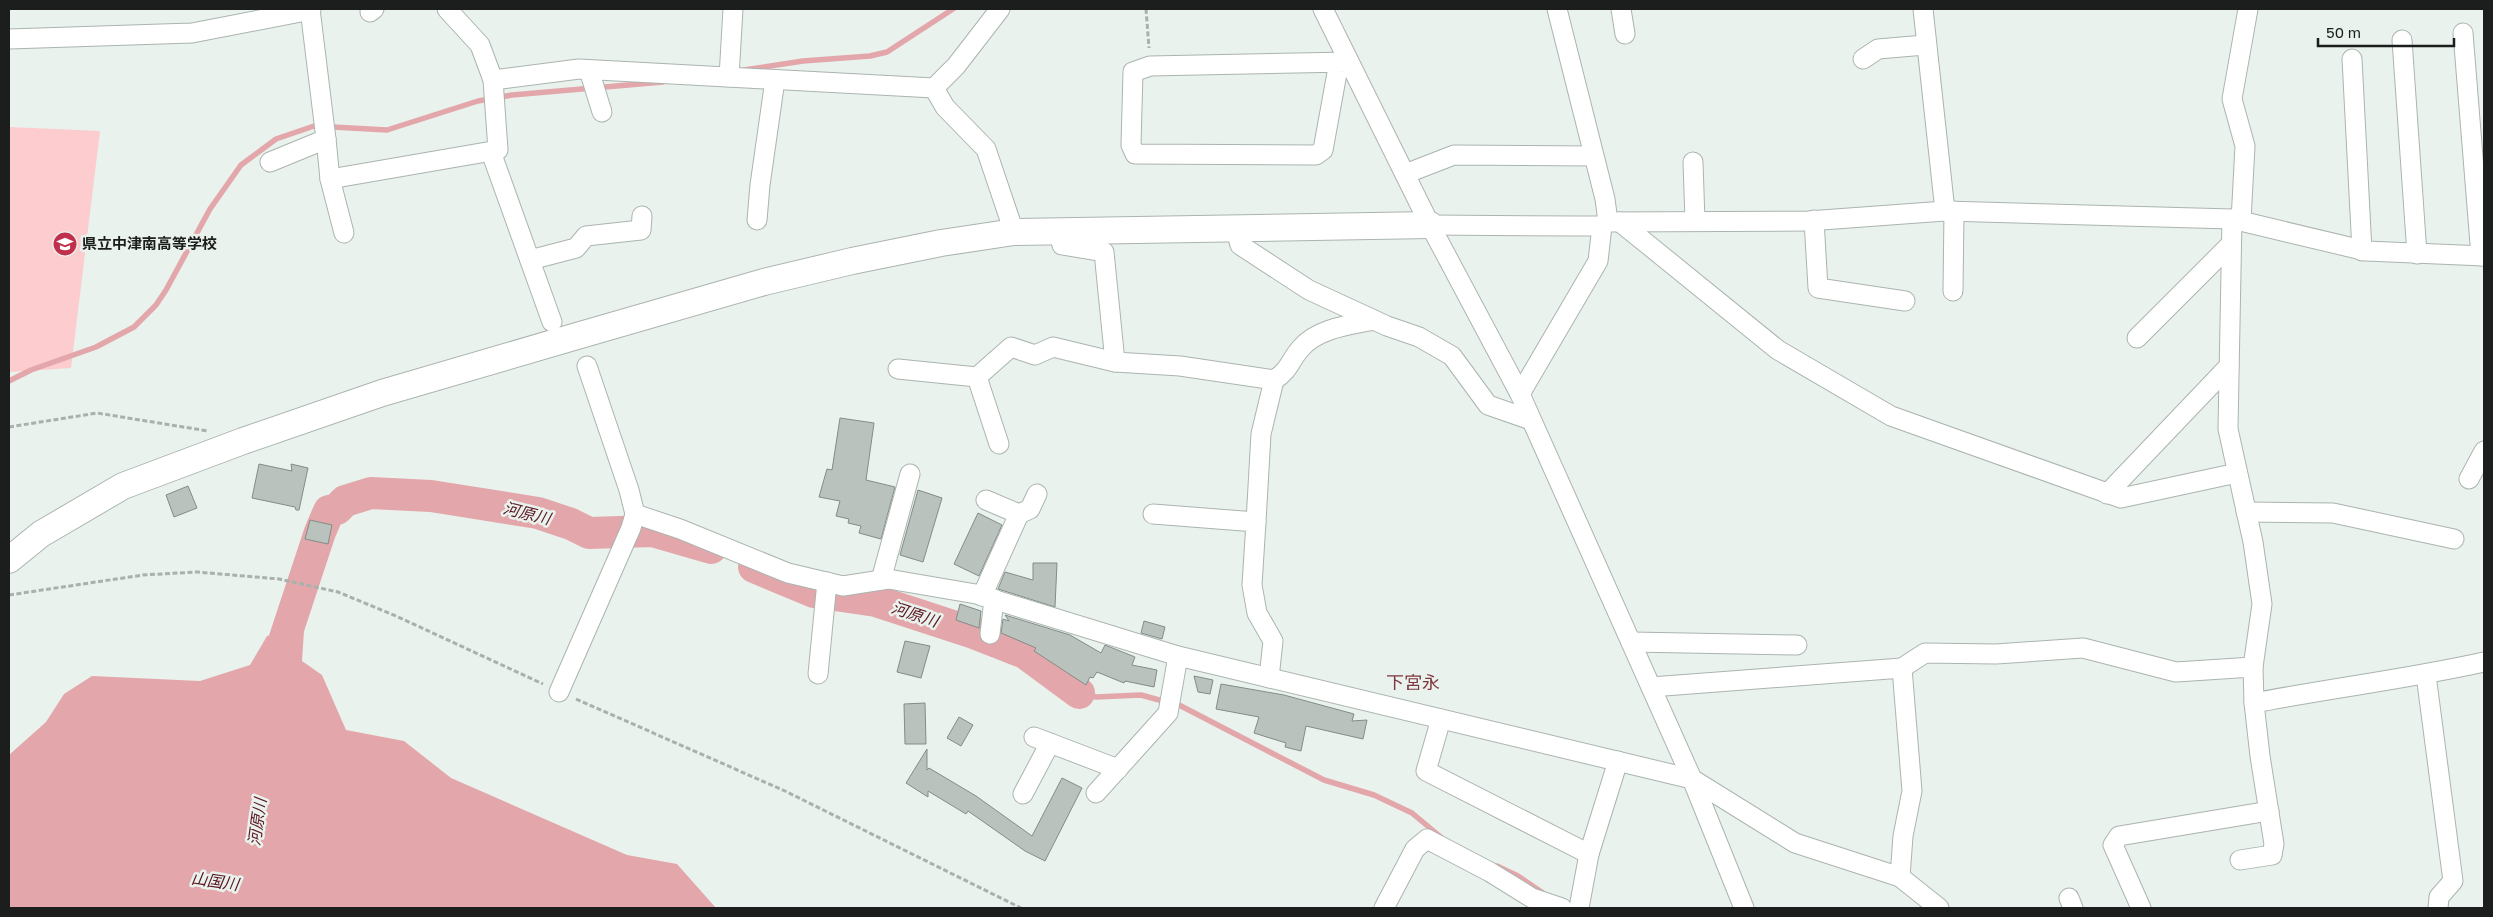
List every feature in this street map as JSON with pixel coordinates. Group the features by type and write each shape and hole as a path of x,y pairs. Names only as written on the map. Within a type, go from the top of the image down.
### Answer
{"street":[{"path":"330,179 498,150 493,80 480,45 447,9"},
{"path":"729,77 733,9"},
{"path":"493,80 579,69 934,88 956,66 1000,9"},
{"path":"1323,9 1344,62 1520,394 1652,687 1692,779 1744,908"},
{"path":"1520,394 1598,261 1610,223 1557,9"},
{"path":"1621,9 1626,34"},
{"path":"1922,9 1925,45 1950,211 1953,291"},
{"path":"2240,860 2272,855 2274,844 2260,756 2254,703 2253,668 2262,604 2246,512 2228,429 2231,244 2237,220 2245,146 2232,99 2248,9"},
{"path":"9,39 192,33 310,10 330,179 344,233"},
{"path":"9,560 41,534 123,486 243,441 382,393 764,282 941,243 1014,232 1058,229 1814,220 1950,211 2237,220 2362,250 2483,256 2463,33"},
{"path":"2402,40 2417,254"},
{"path":"1863,59 1878,49 1925,45"},
{"path":"2352,59 2362,250"},
{"path":"1344,62 1323,150 1316,155 1135,154 1131,145 1133,72 1150,66 1344,62"},
{"path":"589,70 602,112"},
{"path":"757,220 760,184 775,80"},
{"path":"934,88 945,107 986,149 1014,232"},
{"path":"270,162 326,139"},
{"path":"491,152 552,322"},
{"path":"1405,174 1454,155 1593,156"},
{"path":"1693,162 1695,221"},
{"path":"530,260 576,248 586,236 641,230 642,216"},
{"path":"1814,220 1818,288 1905,301"},
{"path":"1610,223 1778,350 1891,416 2121,498 2238,473"},
{"path":"1235,227 1240,245 1309,290 1374,320 1419,337 1452,356 1488,405 1531,420"},
{"path":"1058,229 1062,245 1104,252 1115,362"},
{"path":"2137,338 2231,244"},
{"path":"898,369 977,377 1011,347 1035,355 1053,347 1115,362 1180,366 1274,380 1286,373 1300,348 1312,338 1335,329 1374,320"},
{"path":"559,692 631,528 634,514 629,490 587,366"},
{"path":"2107,494 2229,366"},
{"path":"977,377 999,444"},
{"path":"1269,678 1273,641 1257,613 1252,585 1261,434 1274,380"},
{"path":"2469,479 2484,451"},
{"path":"881,580 910,474"},
{"path":"990,634 988,598 1019,514 1030,509 1037,494"},
{"path":"986,500 1019,514"},
{"path":"2246,512 2333,513 2454,539"},
{"path":"634,514 680,528 788,573 843,586 888,579 988,598 1178,656 1692,779 1795,843 1900,877 1939,908"},
{"path":"1153,514 1256,522"},
{"path":"818,674 827,582"},
{"path":"1631,642 1797,645"},
{"path":"1652,687 1902,668 1925,652 1996,654 2083,648 2176,672 2253,668"},
{"path":"1096,793 1168,713 1178,656"},
{"path":"2254,703 2342,686 2426,675 2484,662"},
{"path":"1900,877 1903,836 1912,791 1902,668"},
{"path":"2426,675 2453,881 2439,897 2438,908"},
{"path":"1440,719 1426,771 1589,854"},
{"path":"1023,794 1042,740 1118,769"},
{"path":"1579,908 1589,854 1618,761"},
{"path":"2141,908 2113,845 2119,836 2269,811"},
{"path":"1384,908 1416,849 1427,839 1490,872 1532,898 1562,908"}],"path":[{"path":"1146,9 1150,66"},
{"path":"9,427 97,413 197,428 243,441"},
{"path":"9,595 143,575 197,572 279,579 338,592 396,616 559,692 785,791 1021,908"}],"shaded area":[{"path":"9,127 100,131 71,368 9,372"}],"water":[{"name":"山国川","path":"304,630 302,661 322,675 346,730 404,741 451,778 627,855 677,864 716,908 9,908 9,755 46,722 64,694 92,676 200,681 250,665 267,636"}],"building":[{"path":"840,418 874,423 866,480 895,487 881,539 859,533 861,526 848,523 849,519 836,516 840,501 819,497 827,469 832,470"},
{"path":"259,464 292,471 291,464 308,468 299,510 296,510 295,507 252,498"},
{"path":"188,486 197,508 174,517 166,495"},
{"path":"918,490 942,498 923,562 900,555"},
{"path":"978,513 1002,525 979,576 954,564"},
{"path":"310,520 332,525 328,544 305,539"},
{"path":"1033,563 1057,563 1055,607 998,589 1005,572 1033,580"},
{"path":"960,604 981,611 979,628 956,620"},
{"path":"1005,615 1070,635 1101,653 1105,645 1135,657 1132,665 1157,670 1154,687 1125,681 1124,683 1097,672 1093,678 1090,677 1086,685 1034,651 1036,648 1001,633 1003,619 1009,621"},
{"path":"1144,621 1165,627 1162,639 1141,633"},
{"path":"905,641 930,646 921,678 897,672"},
{"path":"1194,676 1213,680 1210,694 1198,692"},
{"path":"1221,684 1284,695 1354,714 1352,721 1367,720 1363,739 1306,726 1301,751 1285,747 1286,743 1254,733 1259,717 1216,709"},
{"path":"925,703 926,744 905,744 904,704"},
{"path":"959,717 973,725 961,746 947,738"},
{"path":"927,749 927,770 929,768 976,796 1032,836 1062,778 1082,788 1045,861 1025,851 968,811 966,814 928,791 928,797 906,783"}],"waterway":[{"path":"744,70 803,61 870,56 887,52 953,9"},
{"path":"9,381 31,370 96,347 134,327 156,305 166,290 210,209 241,165 276,139 314,126 387,130 478,101 512,95 663,82"},
{"name":"河原川","path":"277,676 281,650 320,532 329,511 337,509 345,501 371,493 431,496 538,513 571,524 589,533 652,531 711,548"},
{"name":"河原川","path":"754,567 814,592 876,601 974,633 1025,653 1079,693"},
{"path":"1079,693 1096,697 1141,695 1181,706 1324,780 1374,795 1412,813 1442,838"},
{"path":"1497,866 1518,876 1543,893"}],"place":[{"name":"県立中津南高等学校","path":"65,244"}],"district":[{"name":"下宮永","path":"1413,683"}]}
